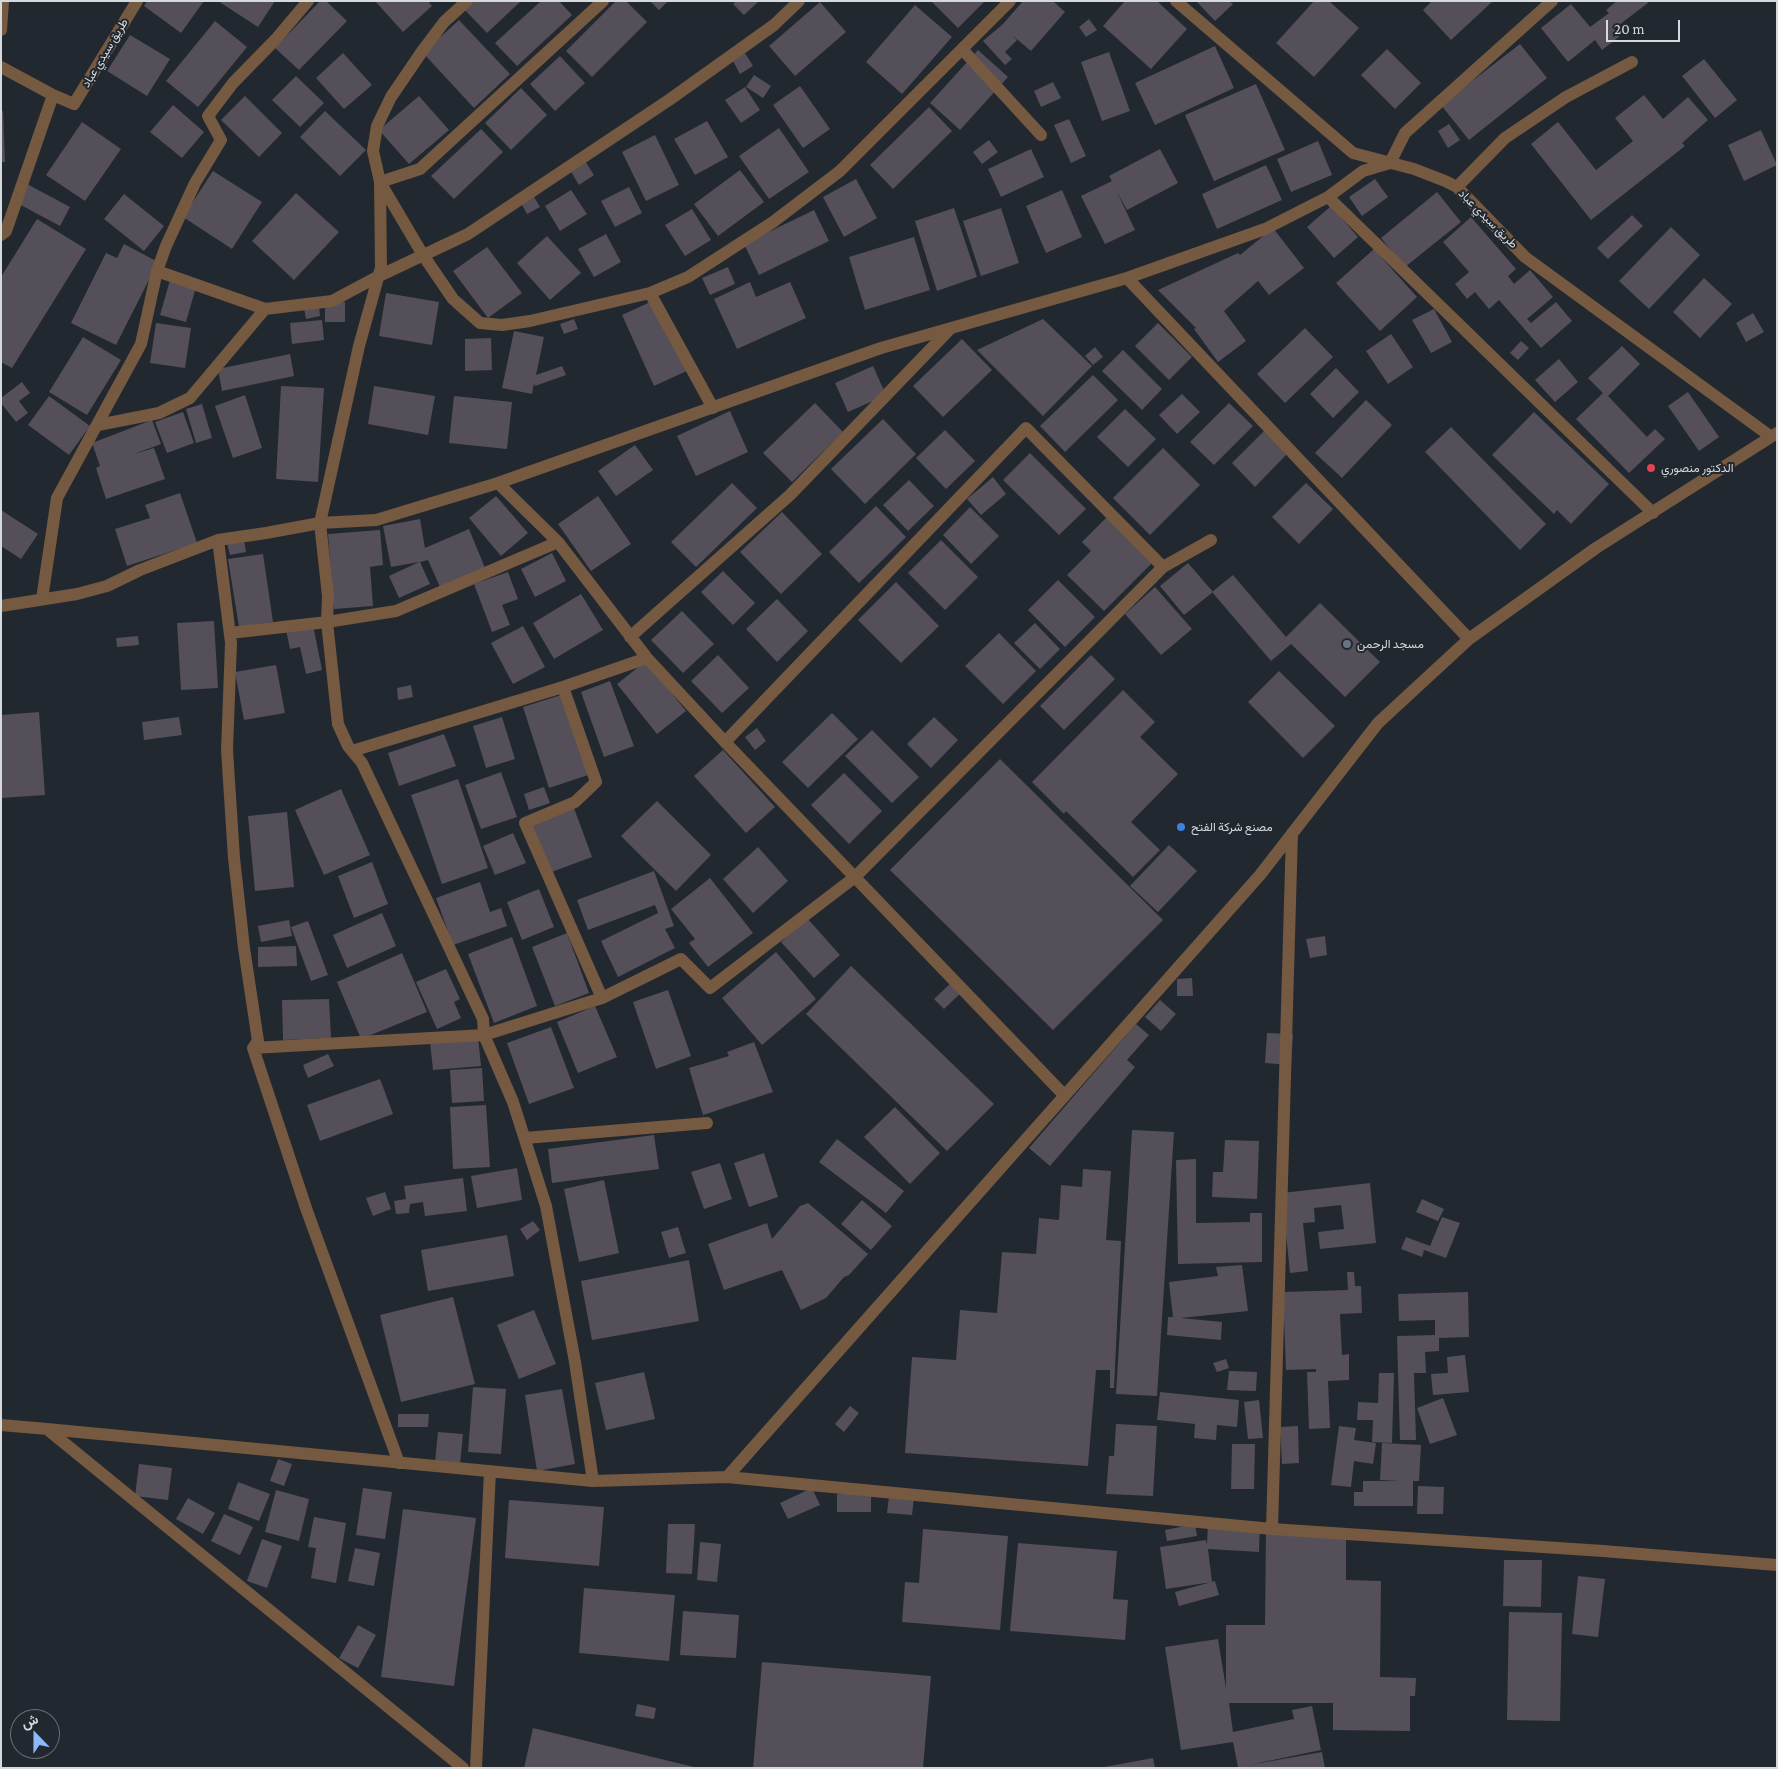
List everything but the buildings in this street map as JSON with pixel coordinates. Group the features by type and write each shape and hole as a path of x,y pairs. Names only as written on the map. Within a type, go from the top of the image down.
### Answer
{"street":[{"path":"1,30 3,1"},
{"name":"طريق سيدي عباد","path":"53,95 74,104 136,1"},
{"path":"42,599 57,498 141,344 157,270 166,246 195,183 221,140 208,116 233,83 276,39 308,1"},
{"path":"467,1 444,22 423,50 391,97 377,126 373,151 380,182 381,267 360,346 320,523 328,596 327,622 338,724 348,746 362,763 436,916 483,1019 484,1035 513,1102 525,1138 546,1206 575,1362 592,1480"},
{"path":"380,182 420,169 603,1"},
{"path":"157,270 265,309 332,301 379,276 468,234 668,100 774,25 800,1"},
{"path":"380,182 423,255 454,299 480,323 502,325 530,321 650,293 688,277 774,222 840,171 1010,1"},
{"name":"طريق سيدي عباد","path":"1176,1 1353,153 1414,169 1445,181 1457,188 1525,257 1773,434"},
{"path":"1,606 77,594 107,586 140,570 218,540 320,523 376,520 498,483 881,348 1127,278 1265,229 1328,197 1363,171 1390,163 1405,133 1552,1"},
{"path":"962,49 1041,135"},
{"path":"1457,188 1505,138 1566,97 1632,62"},
{"path":"1,67 53,95 6,231 1,235"},
{"path":"1328,197 1653,513"},
{"path":"1127,278 1469,639"},
{"path":"650,293 713,408"},
{"path":"98,425 158,413 190,398 265,309"},
{"path":"630,637 790,495 950,329"},
{"path":"725,742 1026,428 1163,566"},
{"path":"727,1478 1260,875 1378,723 1469,639 1596,548 1773,434"},
{"path":"498,483 558,542 647,658 725,742 1066,1096"},
{"path":"218,540 230,633 227,750 234,858 258,1040 253,1048"},
{"path":"253,1048 484,1035 602,998 681,959 710,988 855,877 1163,566 1211,540"},
{"path":"230,633 327,622 396,611 558,542"},
{"path":"352,751 564,687 647,658"},
{"path":"564,687 596,782 575,802 525,824 602,998"},
{"path":"1272,1529 1292,834"},
{"path":"253,1048 306,1211 399,1463"},
{"path":"525,1138 706,1123"},
{"path":"1,1425 592,1480 727,1478 1272,1529 1603,1551 1777,1565"},
{"path":"47,1429 462,1768"},
{"path":"476,1768 490,1471"}],"place":[{"name":"الدكتور منصوري","path":"1651,468"},
{"name":"مسجد الرحمن","path":"1347,644"},
{"name":"مصنع شركة الفتح","path":"1181,827"}]}
